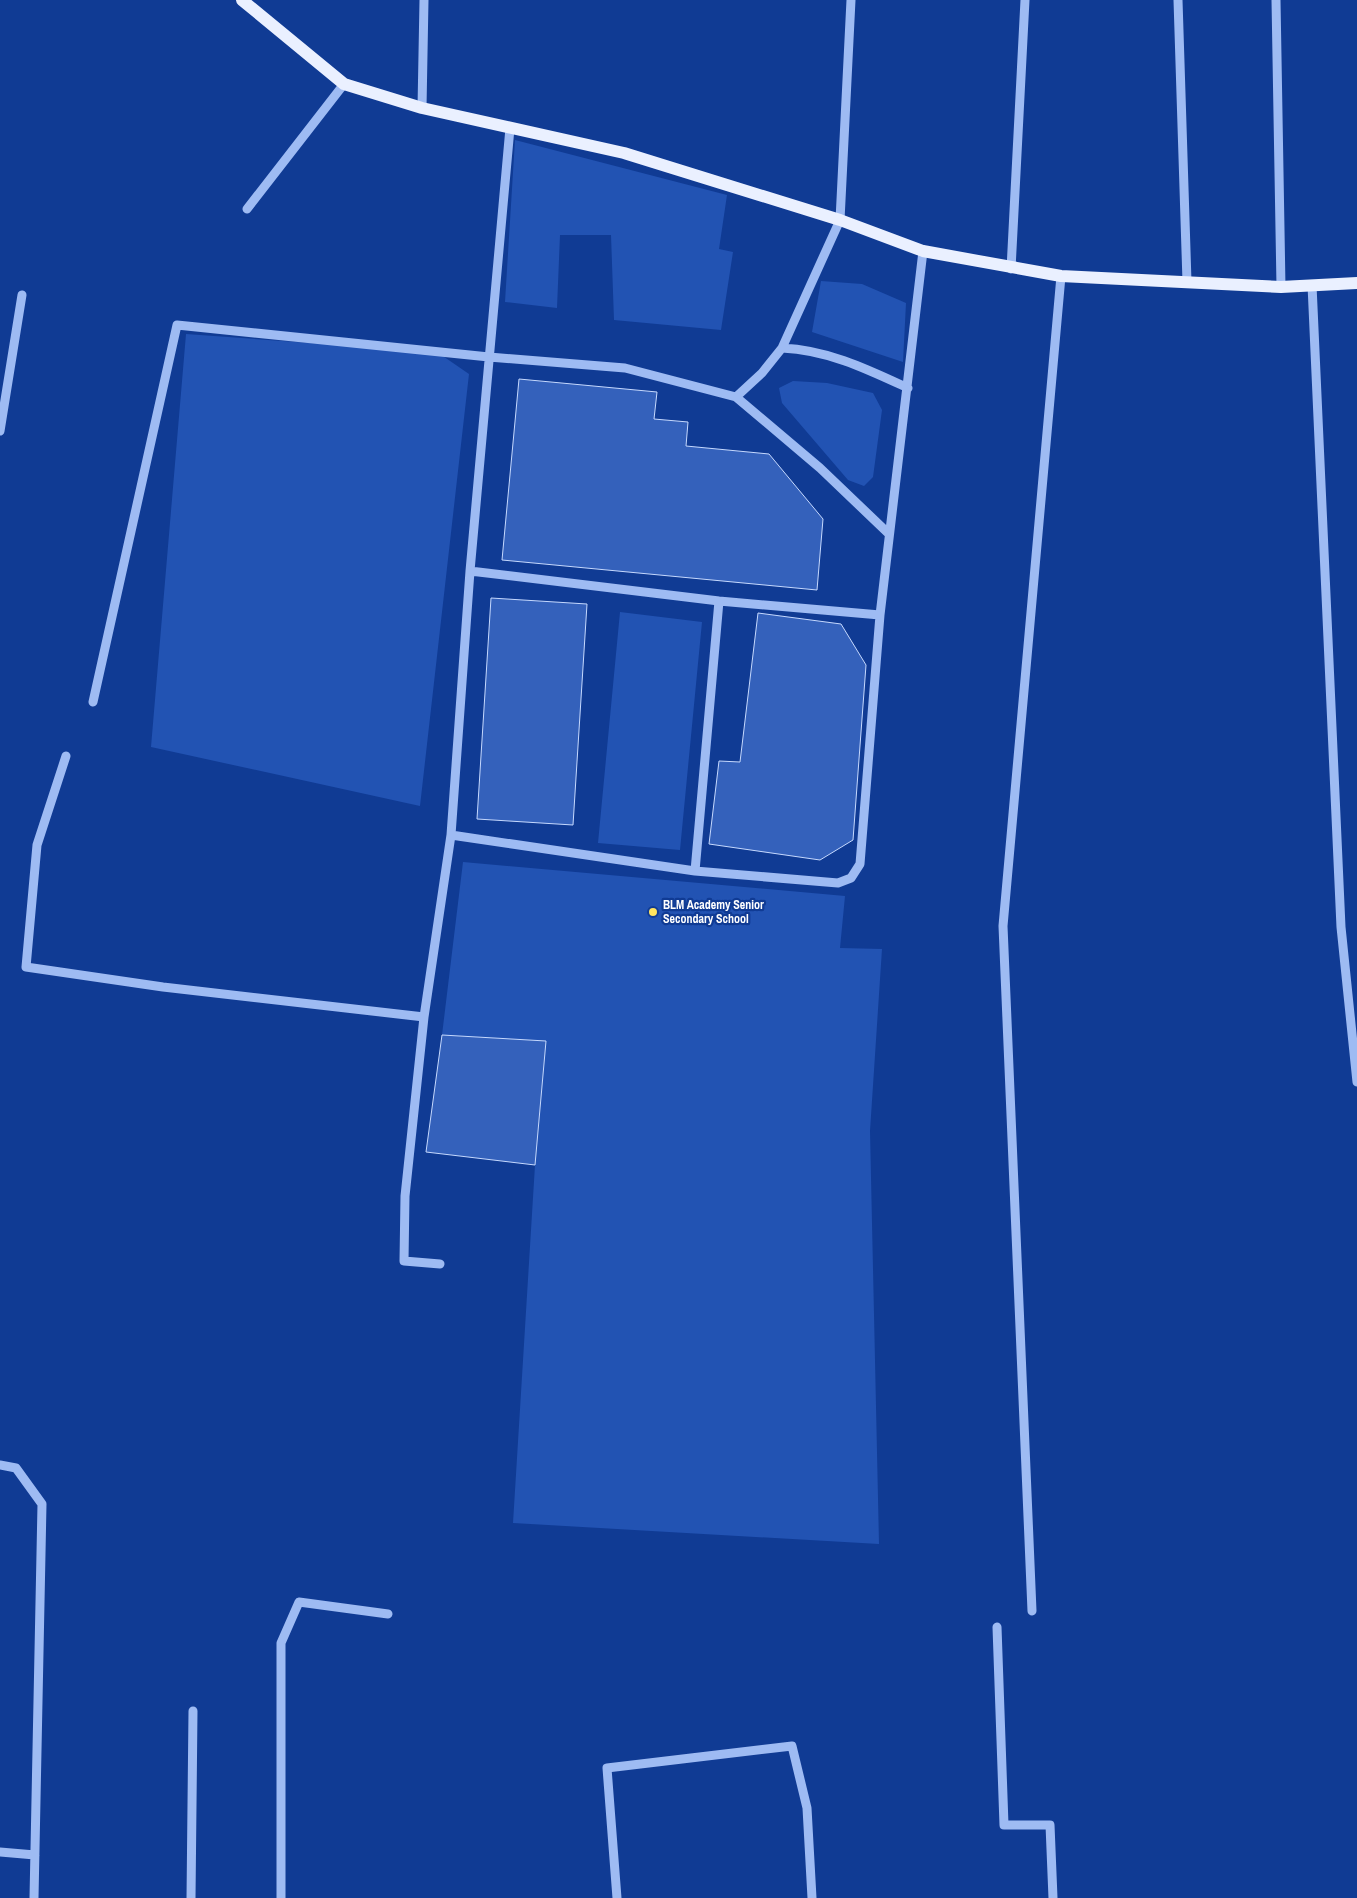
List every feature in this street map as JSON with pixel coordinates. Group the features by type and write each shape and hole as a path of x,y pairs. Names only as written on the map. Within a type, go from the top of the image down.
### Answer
{"main road":[{"path":"242,0 344,84 422,108 624,153 840,220 923,251 1011,269 1061,276 1281,287 1357,283"}],"street":[{"path":"422,108 424,0"},
{"path":"736,397 762,374 782,348 840,220 851,0"},
{"path":"1011,269 1025,0"},
{"path":"1178,0 1187,282"},
{"path":"1276,0 1281,287"},
{"path":"247,209 344,84"},
{"path":"440,1264 404,1261 405,1196 424,1017 451,835 470,571 510,128"},
{"path":"451,835 695,871 838,882 851,878 860,864 880,615 923,251"},
{"path":"1032,1611 1003,926 1061,276"},
{"path":"1312,285 1341,927 1357,1082"},
{"path":"0,431 22,295"},
{"path":"93,702 177,324 489,357 625,368 736,397 820,468 889,534"},
{"path":"782,348 805,349 855,363 908,388"},
{"path":"470,571 719,601 880,615"},
{"path":"695,871 719,601"},
{"path":"66,756 37,845 26,968 163,987 424,1017"},
{"path":"0,1465 16,1468 42,1504 34,1898"},
{"path":"281,1898 281,1643 299,1602 388,1614"},
{"path":"996,1627 1004,1825 1050,1825 1053,1898"},
{"path":"191,1898 192,1711"},
{"path":"617,1898 607,1768 792,1746 807,1808 812,1898"},
{"path":"0,1852 35,1855"}],"shaded area":[{"path":"515,140 727,195 719,249 733,252 721,330 614,320 611,235 560,235 557,308 505,302"},
{"path":"821,281 862,284 906,303 903,362 812,332"},
{"path":"186,334 437,352 469,374 420,806 151,747"},
{"path":"793,381 827,383 873,393 882,410 873,477 864,486 848,480 782,403 779,388"},
{"path":"620,612 702,622 680,850 598,843"},
{"path":"463,862 845,896 840,948 882,949 870,1131 879,1544 513,1523 535,1165 546,1041 442,1035"}],"building":[{"path":"519,379 657,392 654,419 688,422 686,446 769,454 823,519 817,590 502,560"},
{"path":"491,598 587,604 573,825 477,819"},
{"path":"758,613 841,624 866,665 853,840 820,860 709,844 719,761 740,762"},
{"path":"442,1035 546,1041 535,1165 426,1152"}],"place":[{"name":"BLM Academy Senior Secondary School","path":"653,912"}]}
